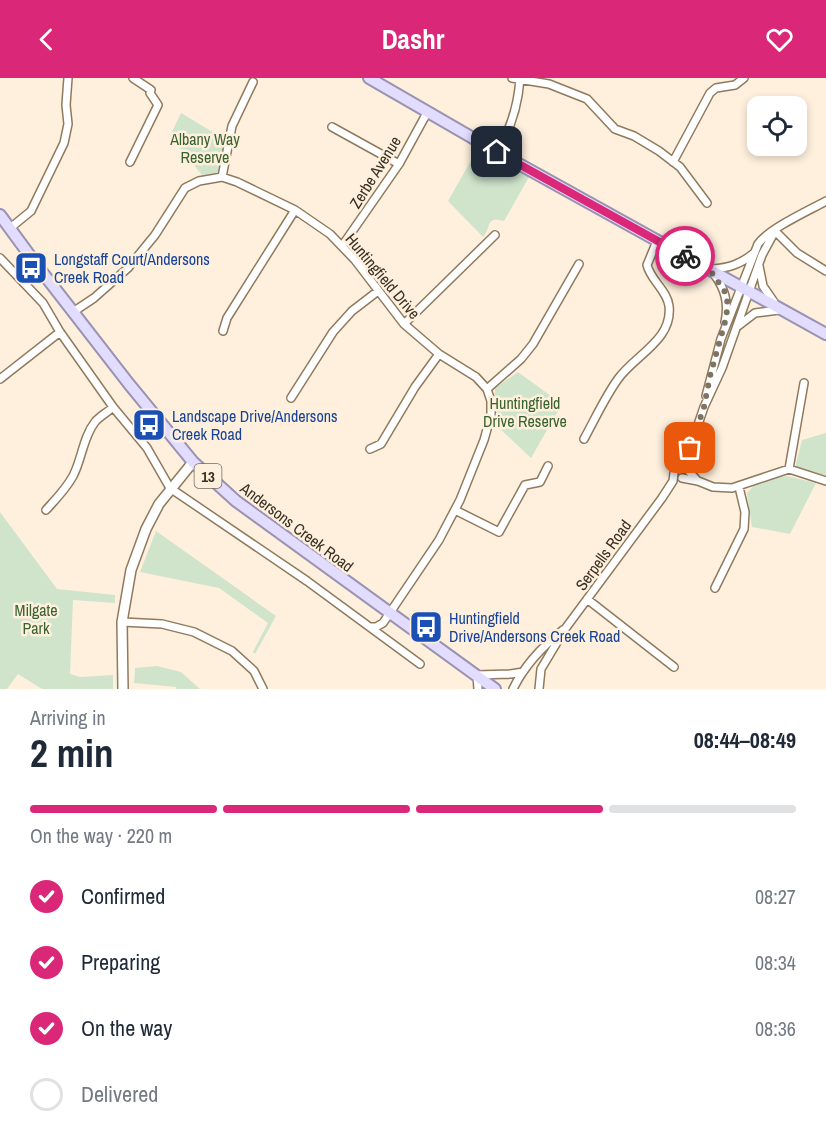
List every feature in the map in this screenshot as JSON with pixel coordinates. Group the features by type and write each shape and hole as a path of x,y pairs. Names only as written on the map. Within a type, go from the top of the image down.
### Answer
{"main road":[{"path":"369,78 497,152 826,334"},
{"name":"Andersons Creek Road","path":"0,215 129,384 193,462 236,501 495,689"}],"street":[{"path":"9,228 31,211 64,143 68,124 66,105 68,78"},
{"path":"130,162 158,105 150,93 151,90 133,78"},
{"path":"673,162 710,93 716,88 735,85 744,78"},
{"path":"497,152 509,131 516,110 516,79 550,81 586,99 615,129 634,136 680,167 707,203"},
{"path":"73,312 94,298 128,268 155,235 185,188 199,181 222,177 232,126 253,82"},
{"name":"Zerbe Avenue","path":"342,246 399,164 428,111"},
{"path":"332,127 399,164"},
{"name":"Huntingfield Drive","path":"222,177 295,210 330,234 404,324 439,354 476,377 486,389"},
{"name":"Serpells Road","path":"539,689 542,669 565,629 679,474 736,329 754,252 763,238 790,220 826,201"},
{"path":"223,332 226,318 295,210"},
{"path":"775,231 797,253 826,271"},
{"name":"Serpells Road","path":"704,407 721,339 775,231"},
{"path":"404,324 495,235"},
{"path":"584,439 617,380 660,337 665,328 669,313 668,301 651,277 647,264 657,241"},
{"name":"Serpells Road","path":"710,270 734,266 754,252"},
{"path":"0,258 43,303 60,332 113,407 147,448 170,488 307,581 420,664"},
{"path":"370,627 380,625 389,613 439,540 455,510 489,424 492,408 486,389 521,359 533,344 579,264"},
{"path":"759,264 764,288 781,309"},
{"path":"710,270 727,300 721,339"},
{"path":"291,398 333,332 352,311 378,291"},
{"path":"736,329 755,313 781,309"},
{"path":"0,379 60,332"},
{"path":"370,449 381,444 415,387 439,354"},
{"path":"789,469 804,383"},
{"path":"46,510 73,476 80,462 86,438 95,423 113,407"},
{"name":"Serpells Road","path":"686,469 690,448"},
{"path":"123,689 122,622 130,570 146,529 170,488 193,462"},
{"path":"698,481 683,465 679,474 698,481 720,489 739,487 789,469 826,481"},
{"path":"455,510 499,532 525,485 540,482 548,466"},
{"path":"715,588 744,530 745,512 739,487"},
{"path":"587,599 674,667"},
{"path":"122,622 162,624 194,632 232,651 254,671 263,689"},
{"name":"Serpells Road","path":"513,689 523,671 545,646 565,629"},
{"path":"478,689 477,675 511,674 523,671"}],"green space":[{"name":"Albany Way Reserve","path":"181,113 226,140 221,172 202,175 170,136"},
{"path":"478,148 529,177 504,221 491,221 483,237 448,201"},
{"name":"Huntingfield Drive Reserve","path":"518,372 562,404 531,458 494,423 495,388"},
{"path":"826,433 826,475 795,468 802,440"},
{"path":"787,476 816,483 790,534 752,527 747,493 758,481"},
{"name":"Milgate Park","path":"0,512 57,589 115,595 115,603 73,600 70,674 80,677 113,675 113,689 42,689 18,674 7,689 0,689"},
{"path":"156,531 276,616 255,654 253,652 268,623 219,588 140,572"},
{"path":"157,666 181,672 200,689 176,689 176,687 134,683 135,668"}],"way so far":[{"path":"685,256 710,270 725,292 728,305 704,407 690,448"}],"place":[{"name":"Longstaff Court/Andersons Creek Road","path":"31,268"},
{"name":"Landscape Drive/Andersons Creek Road","path":"149,425"},
{"name":"Huntingfield Drive/Andersons Creek Road","path":"426,627"}],"route":[{"path":"497,152 685,256"}]}
